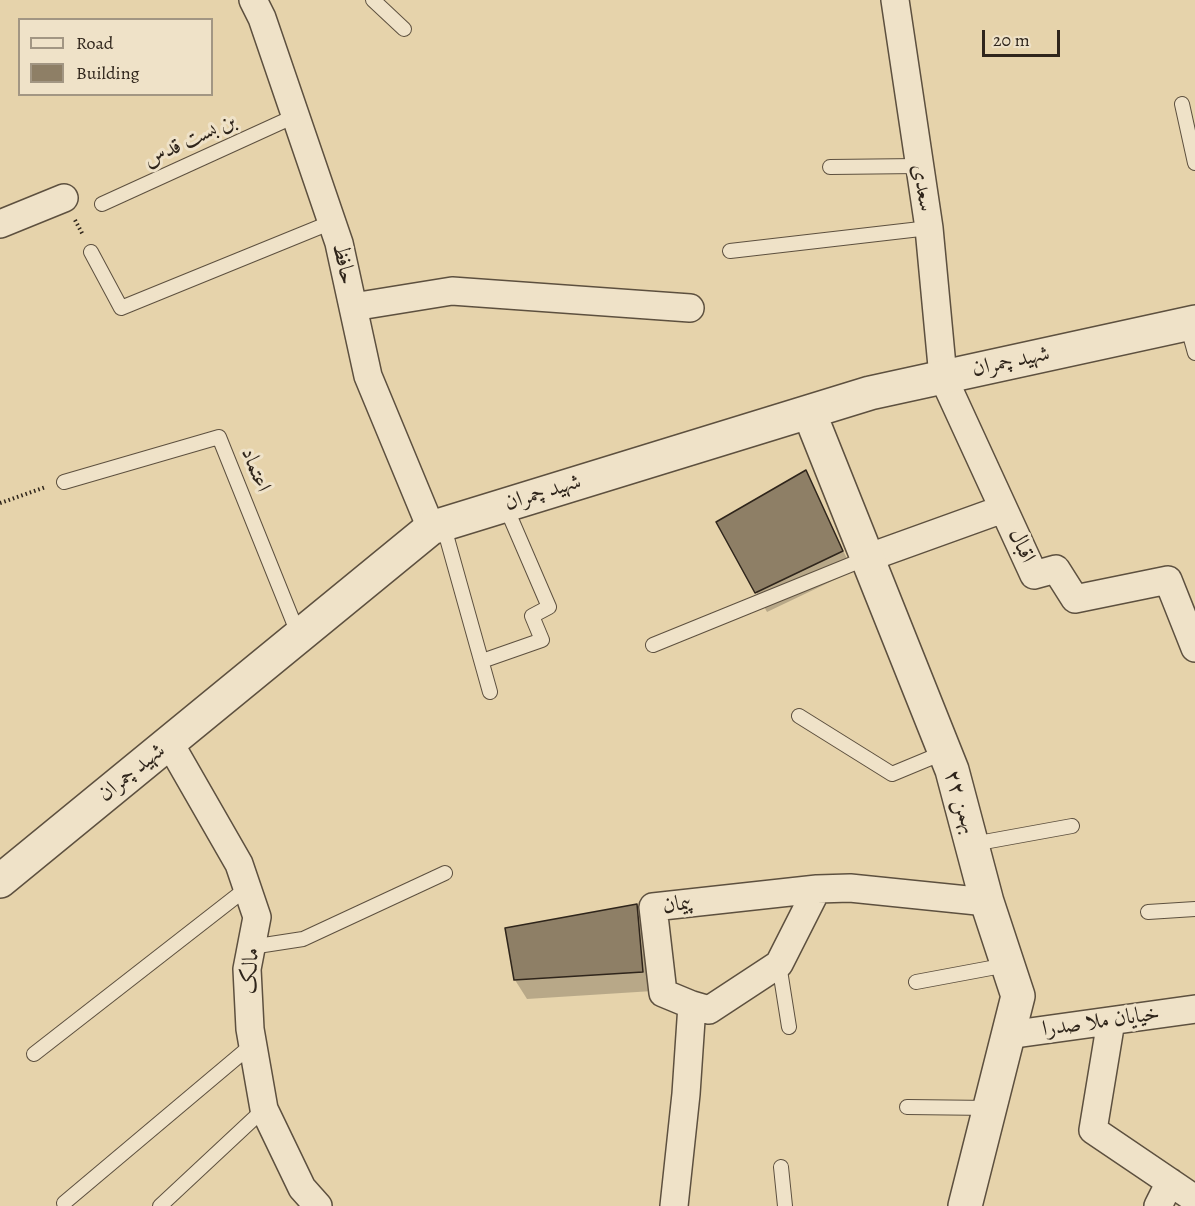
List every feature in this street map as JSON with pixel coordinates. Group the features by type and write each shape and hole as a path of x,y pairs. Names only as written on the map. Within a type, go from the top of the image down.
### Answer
{"street":[{"name":"حافظ","path":"253,0 296,116 339,243 368,376 437,526"},
{"name":"سعدی","path":"897,0 918,166 929,228 943,377"},
{"path":"0,224 64,198"},
{"path":"353,307 452,291 690,308"},
{"name":"شهید چمران","path":"0,881 437,526 870,393 943,377 1192,333"},
{"name":"اقبال","path":"943,377 1034,575 1056,569 1075,599 1168,580 1193,638"},
{"name":"۲۲ بهمن","path":"809,412 945,752 973,844 987,902 1017,996 965,1206"},
{"path":"867,558 1004,509"},
{"name":"مالک","path":"169,742 239,864 257,917 247,969 253,1044 264,1109 302,1188 318,1206"},
{"name":"پیمان","path":"817,889 779,964 709,1010 663,993 653,906 817,889 850,888 987,902"},
{"path":"674,1206 686,1094 692,1005"},
{"name":"خیایان ملا صدرا","path":"1008,1035 1195,1009"},
{"path":"1111,1021 1093,1130 1195,1199"},
{"path":"1158,1206 1170,1182"}],"lane":[{"path":"373,0 404,29"},
{"path":"1182,104 1195,163"},
{"name":"بن بست قدس","path":"102,204 296,116"},
{"path":"830,167 918,166"},
{"path":"91,252 121,308 332,222"},
{"path":"730,251 929,228"},
{"name":"اعتماد","path":"64,482 219,436 299,636"},
{"path":"482,661 542,640 532,616 549,607 505,505"},
{"path":"437,526 482,661 490,692"},
{"path":"653,645 867,558"},
{"path":"799,716 892,774 945,752"},
{"path":"973,844 1071,826"},
{"path":"251,947 303,939 445,873"},
{"path":"34,1054 247,888"},
{"path":"1148,912 1195,909"},
{"path":"779,964 789,1027"},
{"path":"916,982 1007,965"},
{"path":"63,1203 253,1044"},
{"path":"907,1107 990,1108"},
{"path":"160,1206 264,1109"},
{"path":"781,1167 785,1206"}],"path":[{"path":"64,198 91,252"},
{"path":"0,502 64,482"}],"building":[{"path":"806,470 843,551 755,593 716,522"},
{"path":"637,904 643,972 514,980 505,928"}]}
